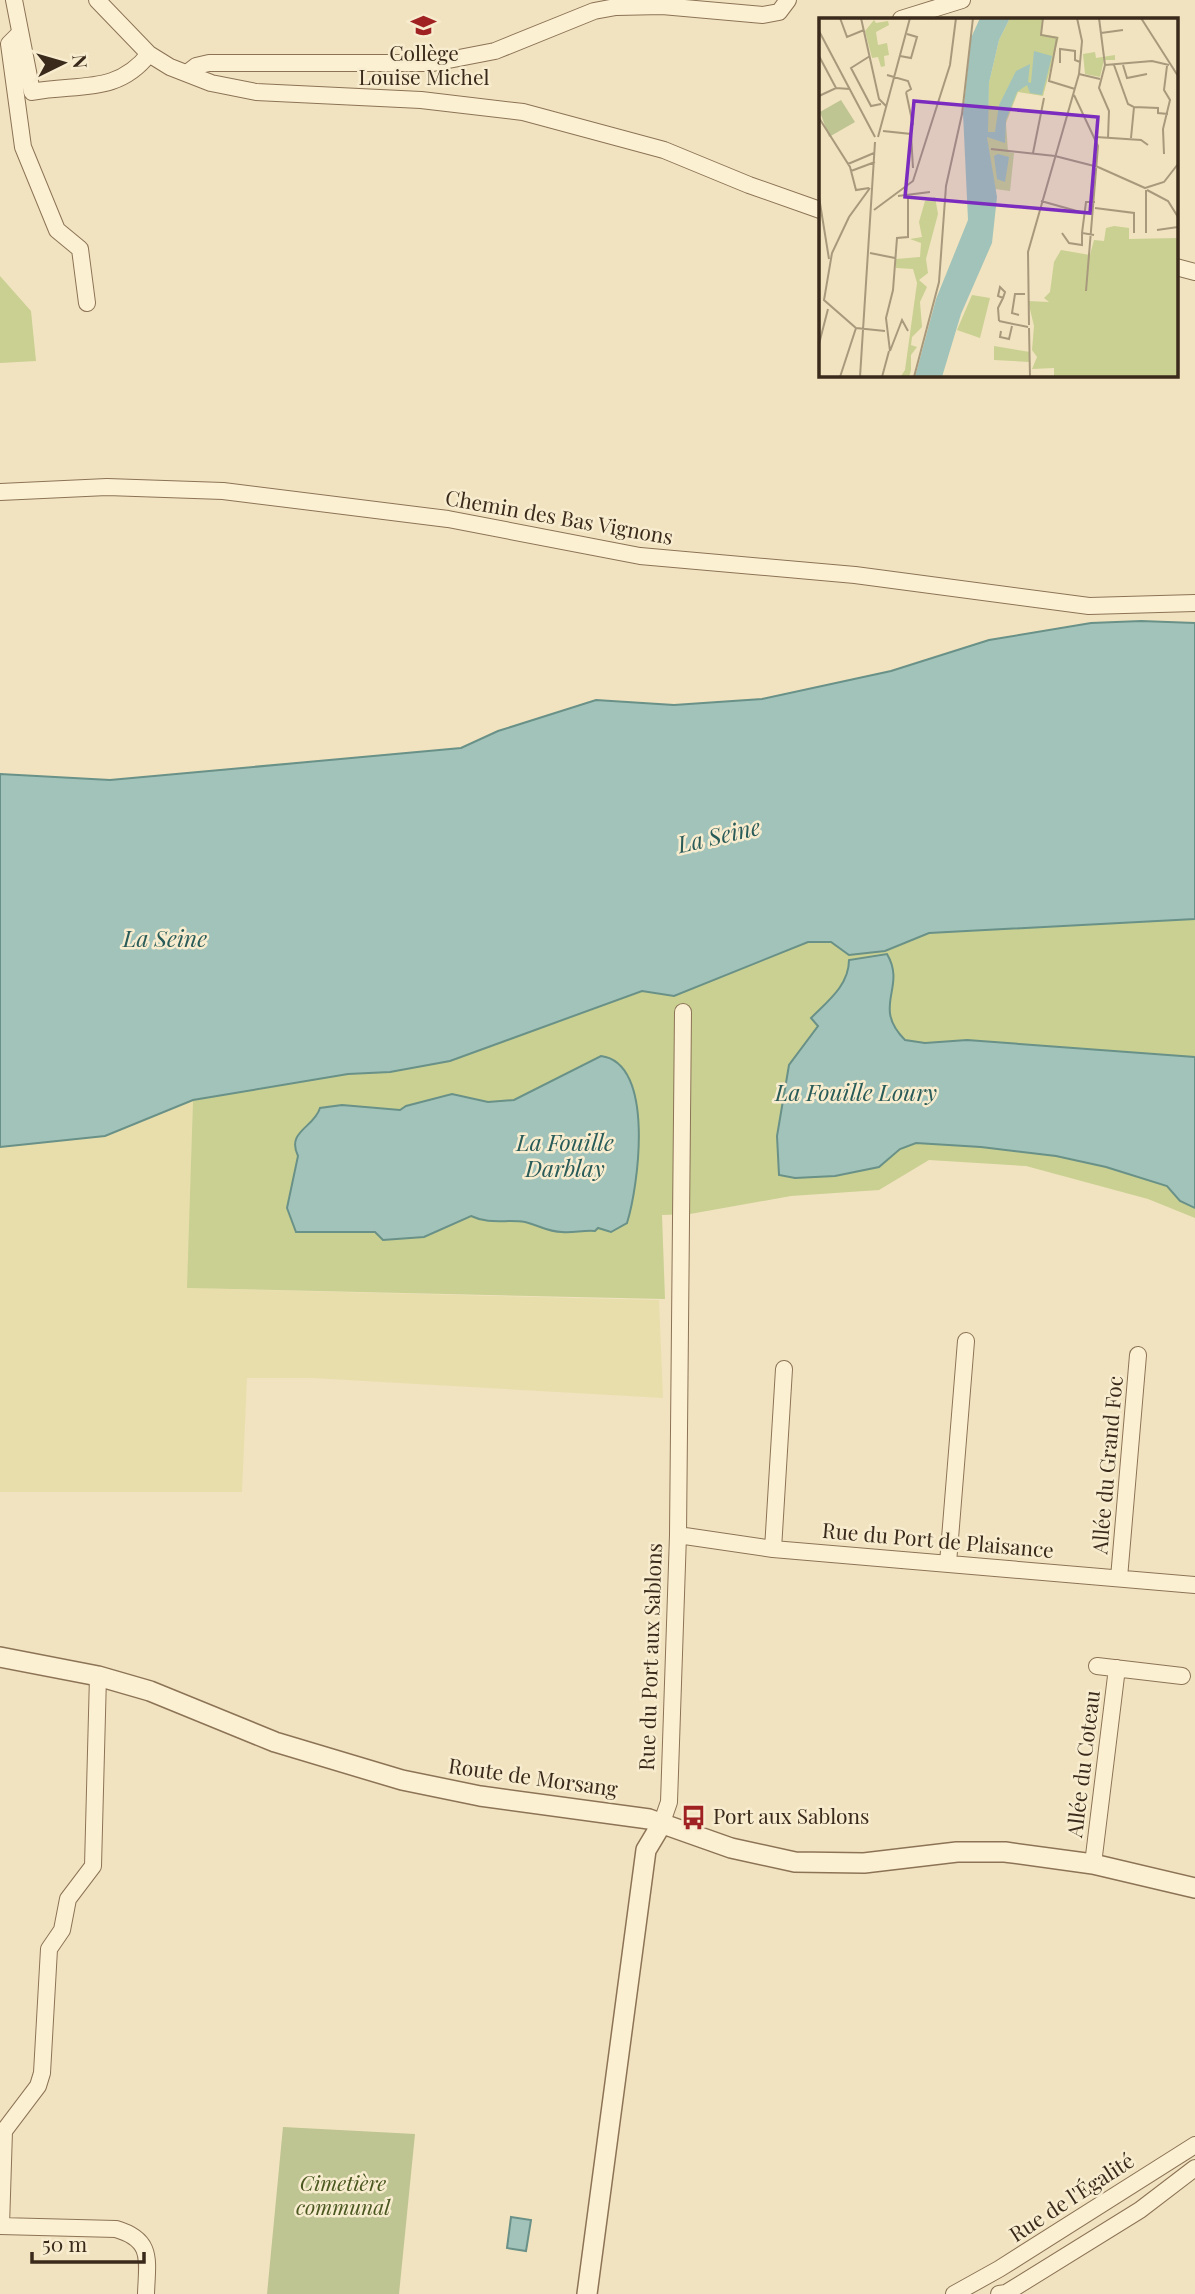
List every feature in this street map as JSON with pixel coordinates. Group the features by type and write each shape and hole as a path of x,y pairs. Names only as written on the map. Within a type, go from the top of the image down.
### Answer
{"street":[{"path":"14,0 18,34 32,92 95,86 122,79 137,70 149,54"},
{"path":"97,0 149,54 187,73 235,89 421,100 523,112 664,150 819,210"},
{"path":"187,73 196,66 209,63 433,63 495,51 594,11 650,5 763,15 779,12 788,0"},
{"path":"904,18 961,0"},
{"path":"0,36 18,34"},
{"path":"18,34 9,44 23,147 57,230 80,249 87,303"},
{"path":"1178,268 1195,272"},
{"name":"Chemin des Bas Vignons","path":"0,492 107,487 223,491 448,519 640,556 855,575 1089,606 1195,603"},
{"name":"Rue du Port aux Sablons","path":"587,2294 646,1850 661,1825 669,1802 678,1535 683,1012"},
{"path":"948,1563 966,1341"},
{"name":"Allée du Grand Foc","path":"1119,1578 1138,1355"},
{"path":"773,1549 784,1369"},
{"name":"Rue du Port de Plaisance","path":"678,1535 773,1549 1195,1585"},
{"name":"Route de Morsang","path":"0,1657 98,1675 150,1691 275,1742 402,1780 480,1796 649,1819 731,1847 795,1862 864,1863 957,1852 1005,1852 1093,1864 1195,1888"},
{"name":"Allée du Coteau","path":"1097,1666 1182,1676"},
{"name":"Allée du Coteau","path":"1093,1864 1116,1668"},
{"path":"98,1675 93,1866 68,1899 62,1930 49,1949 42,2073 38,2086 4,2131 1,2225 116,2229 130,2233 141,2240 146,2250 146,2294"},
{"name":"Rue de l'Égalité","path":"954,2294 978,2289 1195,2145"},
{"path":"999,2294 1006,2293 1140,2210 1195,2168"}],"shaded area":[{"path":"193,1100 188,1288 659,1300 663,1398 311,1378 247,1378 242,1492 0,1492 0,1147 104,1136"}],"green space":[{"path":"0,276 31,311 36,361 0,363"},
{"path":"1195,919 1195,1218 1148,1199 1026,1166 929,1160 879,1190 791,1196 690,1214 662,1215 665,1299 187,1288 193,1100 348,1074 390,1072 450,1061 642,991 674,996 808,941 831,942 849,955 885,951 929,933"},
{"name":"Cimetière communal","path":"283,2127 415,2134 399,2294 267,2294"}],"water":[{"name":"La Seine","path":"1091,623 1195,623 1195,919 929,933 885,951 849,955 831,942 808,942 674,996 642,991 450,1061 390,1072 348,1074 193,1100 105,1136 0,1147 0,774 110,780 461,748 498,731 596,700 674,705 762,699 891,671 989,640"},
{"name":"La Fouille Loury","path":"887,954 893,977 891,1017 895,1028 905,1040 925,1043 967,1040 1195,1057 1195,1208 1180,1201 1167,1186 1106,1167 1056,1156 981,1147 916,1143 900,1149 879,1167 835,1176 795,1178 779,1175 777,1136 789,1065 818,1026 811,1018 841,985 849,960"},
{"name":"La Fouille Darblay","path":"601,1056 618,1064 630,1080 636,1103 638,1157 627,1223 611,1232 598,1228 595,1231 566,1232 552,1231 525,1222 491,1221 471,1216 424,1237 383,1240 375,1232 296,1232 287,1208 298,1156 296,1141 320,1108 342,1105 400,1110 452,1094 488,1102 514,1100"},
{"path":"511,2217 531,2220 526,2251 507,2248"}],"place":[{"name":"Collège Louise Michel","path":"424,25"},
{"name":"Port aux Sablons","path":"693,1817"}]}
